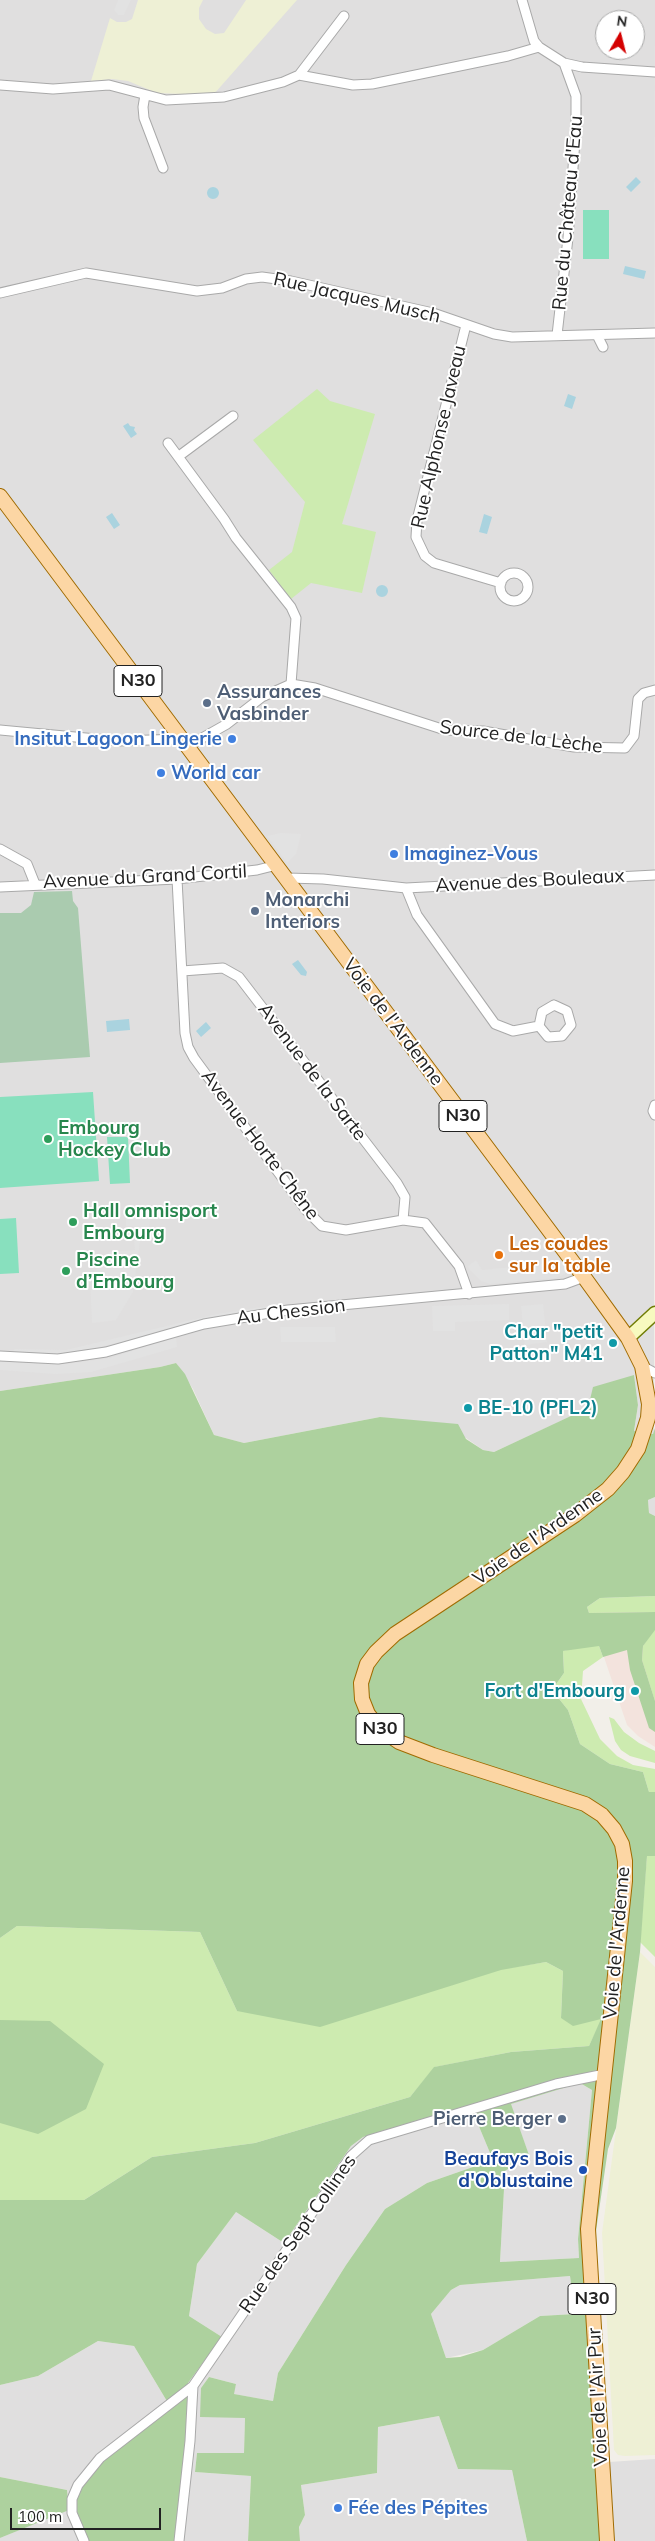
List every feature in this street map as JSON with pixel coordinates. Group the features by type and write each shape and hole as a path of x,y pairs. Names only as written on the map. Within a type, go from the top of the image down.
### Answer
{"main road":[{"name":"Voie de l'Ardenne","path":"0,496 584,1277 628,1338 642,1366 647,1388 648,1418 638,1449 623,1472 608,1489 575,1515 395,1634 376,1652 367,1664 361,1683 362,1699 368,1714 380,1729 399,1742 433,1755 584,1804 602,1815 619,1836 625,1861 625,1881 605,2074"},
{"name":"Voie de l'Air Pur","path":"605,2074 588,2237 607,2541"}],"street":[{"path":"522,0 534,40 539,48 564,63 582,67 655,72"},
{"path":"0,84 53,89 109,85 166,100 224,97 283,82 299,75 344,16"},
{"path":"299,75 353,85 372,84 539,48"},
{"name":"Rue du Château d'Eau","path":"557,335 568,238 576,126 576,96 564,63"},
{"path":"145,95 144,118 163,168"},
{"name":"Rue Jacques Musch","path":"0,294 86,273 197,291 222,288 246,279 278,278 433,313 466,325 512,337 655,333"},
{"name":"Rue Alphonse Javeau","path":"466,325 416,520 416,537 425,556 434,563 500,583"},
{"path":"597,335 603,346"},
{"path":"179,456 232,416"},
{"path":"0,730 118,741 185,743 227,724 262,697 291,684 296,618 291,607 236,538 168,443"},
{"name":"Source de la Lèche","path":"291,684 314,688 445,730 483,731 574,747 602,748 625,748 631,743 634,736 638,699 644,693 655,690"},
{"name":"Avenue du Grand Cortil","path":"0,849 27,864 35,884 177,878 257,870 277,865"},
{"name":"Avenue des Bouleaux","path":"287,878 323,879 406,888 655,875"},
{"name":"Avenue Horte Chêne","path":"177,878 188,1047 306,1210 322,1226 346,1230 403,1220 424,1223 458,1266 469,1294"},
{"path":"0,887 35,884"},
{"name":"Avenue des Bouleaux","path":"406,888 417,915 495,1024 513,1031 539,1026"},
{"name":"Avenue de la Sarte","path":"182,971 223,968 239,977 397,1183 404,1197 403,1220"},
{"path":"655,1105 653,1111 655,1114"},
{"name":"Au Chession","path":"0,1356 58,1359 106,1352 204,1324 288,1310 565,1284 584,1277"},
{"path":"628,1338 655,1313"},
{"path":"642,1366 655,1373"},
{"name":"Rue des Sept Collines","path":"84,2541 72,2512 72,2499 78,2485 100,2458 192,2386 358,2148 369,2140 547,2087 605,2074"},
{"path":"179,2541 190,2441 192,2386"}],"shaded area":[{"path":"0,0 655,0 654,1434 634,1431 638,1405 634,1375 589,1408 494,1452 483,1450 466,1438 380,1417 244,1443 214,1435 193,1389 176,1363 0,1391"},
{"path":"118,0 131,0 124,15 118,15 114,10"},
{"path":"281,833 301,834 296,854 287,863 267,836"},
{"path":"152,1211 149,1227 142,1227 133,1292 116,1320 92,1323 90,1278 95,1270 106,1261 109,1252 135,1250 133,1226 126,1226 126,1212"},
{"path":"476,1260 482,1270 543,1264 545,1271 555,1267 562,1260 567,1267 565,1274 556,1278 490,1284 481,1281 470,1270 468,1266"},
{"path":"509,1304 509,1320 455,1322 455,1331 433,1331 432,1306"},
{"path":"543,1304 547,1342 525,1345 521,1306"},
{"path":"268,1306 271,1309 165,1329 126,1341 68,1354 11,1353 15,1349 66,1350 217,1314"},
{"path":"280,1327 335,1327 336,1342 281,1342"},
{"path":"176,1337 177,1347 91,1372 55,1374 0,1370 0,1360 66,1364 110,1358"},
{"path":"655,1497 655,1516 649,1513 648,1500"},
{"name":"Fort d'Embourg","path":"655,1596 655,1747 638,1736 627,1725 587,1607"},
{"path":"580,2083 592,2090 578,2239 579,2258 500,2262 505,2171 529,2155 510,2104"},
{"path":"470,2105 493,2160 427,2183 385,2209 346,2265 278,2373 273,2401 233,2394 236,2384 209,2377 201,2388 245,2418 244,2454 197,2453 195,2472 251,2476 248,2541 176,2541 186,2449 188,2383 222,2337 189,2316 197,2264 236,2212 284,2243 351,2146 363,2137"},
{"path":"570,2276 575,2314 540,2316 483,2350 446,2358 431,2314 451,2290 460,2285"},
{"path":"98,2341 134,2346 171,2408 87,2541 0,2541 0,2538 69,2509 67,2490 0,2477 0,2385 38,2376"},
{"path":"439,2416 458,2469 512,2470 527,2541 300,2541 299,2527 305,2515 301,2485 377,2473 378,2427"},
{"path":"655,2459 655,2541 600,2541 609,2462"}],"green space":[{"path":"138,0 203,0 199,8 199,19 206,29 215,34 224,33 246,0 297,0 214,94 183,94 157,93 128,81 112,79 91,81 110,18 117,22 126,22 132,19"},
{"path":"583,210 609,210 609,259 583,259"},
{"path":"317,389 330,401 375,414 342,524 376,532 362,593 311,583 291,599 269,570 292,552 305,502 253,440"},
{"path":"72,891 73,901 78,908 90,1057 0,1063 0,913 21,913 31,905 34,892"},
{"name":"Embourg Hockey Club","path":"93,1092 99,1181 0,1188 0,1097"},
{"path":"107,1137 128,1137 130,1183 110,1184"},
{"path":"16,1218 19,1273 0,1274 0,1219"},
{"path":"176,1363 185,1374 214,1435 244,1443 380,1417 458,1424 466,1439 483,1450 494,1452 588,1408 593,1387 634,1375 638,1405 634,1431 653,1434 655,1428 655,1497 648,1500 649,1513 655,1516 655,1596 600,1598 587,1607 589,1613 655,1612 655,1630 643,1646 642,1660 655,1701 655,1732 649,1728 630,1670 627,1650 603,1657 599,1646 563,1651 564,1673 552,1690 568,1710 580,1744 610,1764 643,1772 649,1792 655,1792 655,1856 647,1856 640,1952 616,2128 608,2149 596,2231 600,2541 527,2541 512,2470 458,2469 439,2416 378,2427 377,2473 301,2485 305,2515 299,2527 300,2541 248,2541 251,2476 195,2472 197,2453 244,2453 245,2418 200,2417 201,2388 209,2377 236,2384 234,2394 273,2401 278,2373 346,2265 385,2209 427,2183 493,2160 470,2105 363,2137 351,2146 284,2243 236,2212 197,2264 189,2316 222,2337 188,2383 186,2449 176,2541 87,2541 76,2509 76,2496 79,2489 102,2462 171,2408 134,2346 98,2341 38,2376 0,2385 0,2200 84,2200 152,2157 255,2143 410,2097 434,2067 511,2052 589,2046 601,2019 573,2026 561,2018 563,1971 546,1962 501,1970 320,2027 237,2011 200,1932 17,1926 0,1938 0,1391","holes":["580,2083 592,2090 578,2239 579,2258 500,2262 505,2171 529,2155 511,2104","570,2276 575,2314 540,2316 483,2350 460,2357 446,2358 431,2314 451,2290 460,2285"]},
{"path":"655,1596 655,1612 589,1613 587,1607 600,1598"},
{"path":"653,1630 655,1630 655,1701 642,1660 643,1646"},
{"path":"584,1646 599,1646 603,1657 583,1671 581,1699 600,1739 617,1756 633,1765 655,1769 655,1792 649,1792 643,1772 610,1764 580,1744 568,1710 552,1690 564,1673 563,1651"},
{"path":"609,1717 614,1719 624,1732 639,1743 655,1751 655,1763 630,1756 621,1750 615,1741"},
{"path":"647,1855 655,1856 655,1957 640,1942"},
{"path":"17,1926 200,1932 237,2011 546,1962 563,1971 561,2018 602,2019 589,2046 511,2052 435,2067 410,2097 255,2143 152,2157 84,2200 0,2200 0,1938"},
{"path":"640,1952 655,1967 655,2455 625,2456 618,2455 614,2450 602,2233"},
{"path":"0,2020 50,2021 104,2064 86,2109 38,2134 0,2123"},
{"path":"0,2477 67,2490 69,2510 0,2538"}],"water":[{"path":"636,177 641,182 631,192 626,187"},
{"path":"211,187 215,187 219,193 215,199 211,199 207,195 207,191"},
{"path":"625,266 646,271 644,279 623,274"},
{"path":"568,394 576,397 572,409 564,406"},
{"path":"128,423 130,426 135,427 134,430 137,434 131,438 123,426"},
{"path":"112,513 120,525 114,529 106,517"},
{"path":"484,514 492,517 487,534 479,532"},
{"path":"384,585 387,586 387,596 380,597 377,596 376,589 377,586"},
{"path":"298,960 307,972 306,976 301,975 292,964"},
{"path":"129,1019 130,1030 107,1032 106,1021"},
{"path":"206,1022 211,1028 201,1037 196,1031"}],"place":[{"name":"Assurances Vasbinder","path":"207,703"},
{"name":"Insitut Lagoon Lingerie","path":"232,739"},
{"name":"World car","path":"161,773"},
{"name":"Imaginez-Vous","path":"394,854"},
{"name":"Monarchi Interiors","path":"255,911"},
{"name":"Embourg Hockey Club","path":"48,1139"},
{"name":"Hall omnisport Embourg","path":"73,1222"},
{"name":"Les coudes sur la table","path":"499,1255"},
{"name":"Piscine d’Embourg","path":"66,1271"},
{"name":"Char \"petit Patton\" M41","path":"613,1343"},
{"name":"BE-10 (PFL2)","path":"468,1408"},
{"name":"Fort d'Embourg","path":"635,1691"},
{"name":"Pierre Berger","path":"562,2119"},
{"name":"Beaufays Bois d'Oblustaine","path":"583,2170"},
{"name":"Fée des Pépites","path":"338,2508"}]}
